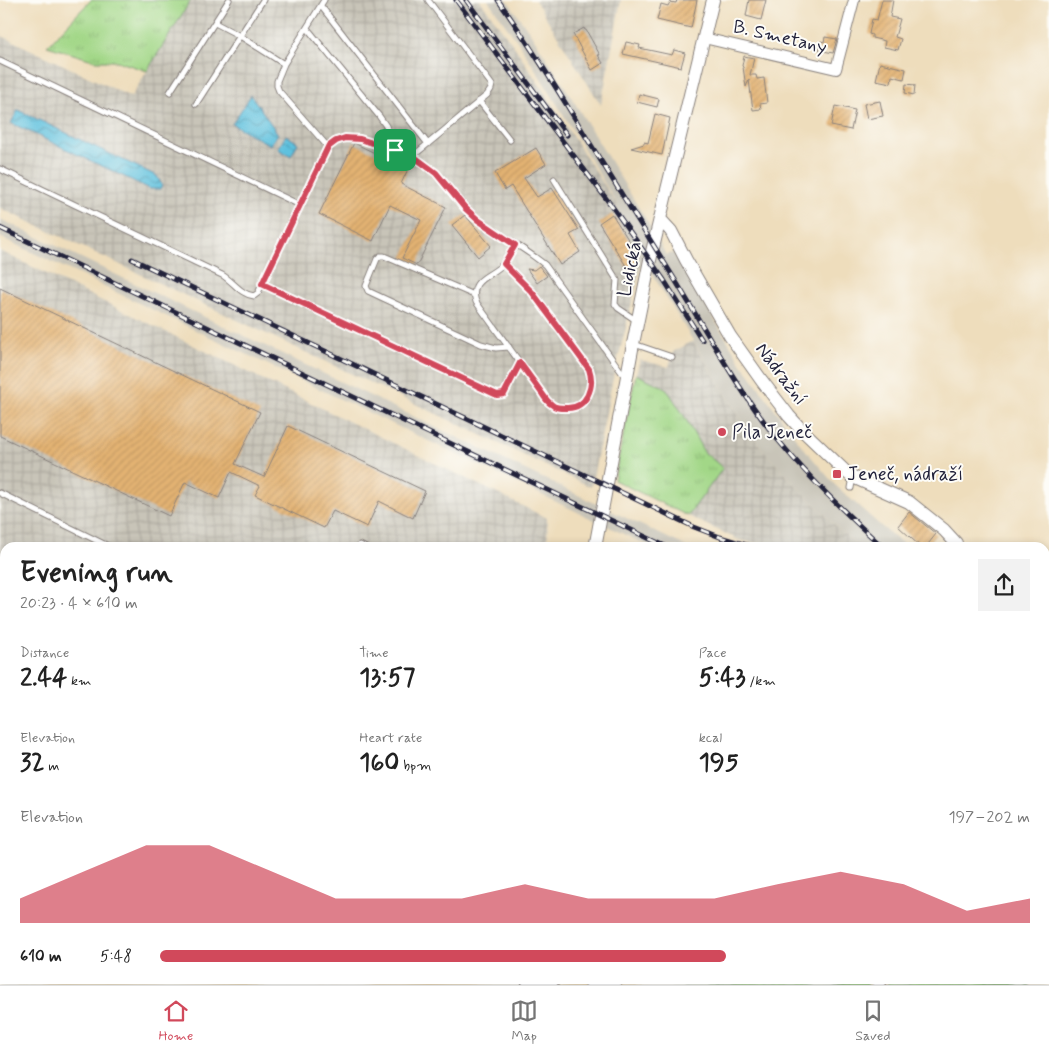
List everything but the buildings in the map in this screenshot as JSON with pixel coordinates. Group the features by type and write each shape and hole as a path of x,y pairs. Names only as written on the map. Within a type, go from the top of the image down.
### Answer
{"street":[{"name":"Lidická","path":"596,542 633,344 660,219 713,0"},
{"name":"B. Smetany","path":"704,38 836,69 854,0"},
{"name":"Nádražní","path":"660,219 671,231 730,336 762,381 799,427 846,472 852,482 909,502 956,542"}],"lane":[{"path":"170,92 229,0"},
{"path":"196,104 263,0"},
{"path":"324,0 284,64 277,81 277,86 328,147"},
{"path":"413,156 479,101 491,89 492,85 428,0"},
{"path":"321,6 428,144"},
{"path":"215,23 240,36 284,64"},
{"path":"307,28 379,116 386,126 395,150"},
{"path":"0,61 300,205"},
{"path":"479,101 510,140"},
{"path":"0,169 228,278 245,294 254,296 258,293 328,147 336,141 345,138 360,139 413,156 436,173 465,208 478,220 545,265 626,379"},
{"path":"554,179 617,280 615,304 638,322"},
{"path":"504,264 532,292 589,369 592,378 589,395 582,404 571,409 558,408 550,404 476,302 474,288 477,283 504,264 515,245"},
{"path":"474,295 384,256 377,258 366,286 368,291 481,344 496,348 508,347"},
{"path":"262,284 497,395 504,394 520,363"},
{"path":"633,344 672,357"},
{"path":"0,494 100,542"}],"shaded area":[{"path":"191,0 480,0 516,49 620,209 613,214 643,258 612,383 591,487 0,208 0,35 131,97"},
{"path":"488,0 507,0 531,34 666,255 673,253 742,364 797,440 835,485 901,542 853,542 763,450 738,414 643,259 612,214 620,209 518,42"},
{"path":"535,0 621,0 601,105"},
{"path":"0,219 677,542 640,542 0,237"},
{"path":"0,251 547,518 548,542 0,542"},
{"name":"Pila Jeneč","path":"693,341 738,414 763,450 853,542 750,542 739,540 688,516 723,468 704,452 666,388 636,374 640,360 669,367 673,352"}],"green space":[{"path":"91,0 191,0 147,71 117,61 96,61 47,46"},
{"path":"636,374 666,388 704,452 723,468 688,516 614,480"},
{"path":"669,984 867,984 867,985"},
{"path":"887,984 1029,984 1029,985"}],"water":[{"path":"251,95 278,134 270,145 232,124"},
{"path":"18,110 157,176 162,185 160,189 150,189 11,123"},
{"path":"286,135 298,143 291,156 278,149"}],"railway":[{"path":"456,0 611,205 664,280 702,340"},
{"path":"466,0 567,135"},
{"path":"498,0 544,69 722,359 763,421 816,482 878,542"},
{"path":"0,228 656,542"},
{"path":"132,259 694,527 736,542"}],"place":[{"name":"Pila Jeneč","path":"722,432"},
{"name":"Jeneč, nádraží","path":"837,474"}],"route":[{"path":"345,138 360,139 395,150 413,156 436,173 465,208 478,220 515,245 504,264 532,292 589,369 592,378 591,388 589,395 582,404 571,409 558,408 550,404 520,363 507,390 504,394 497,395 262,284 328,147 336,141 345,138"}]}
